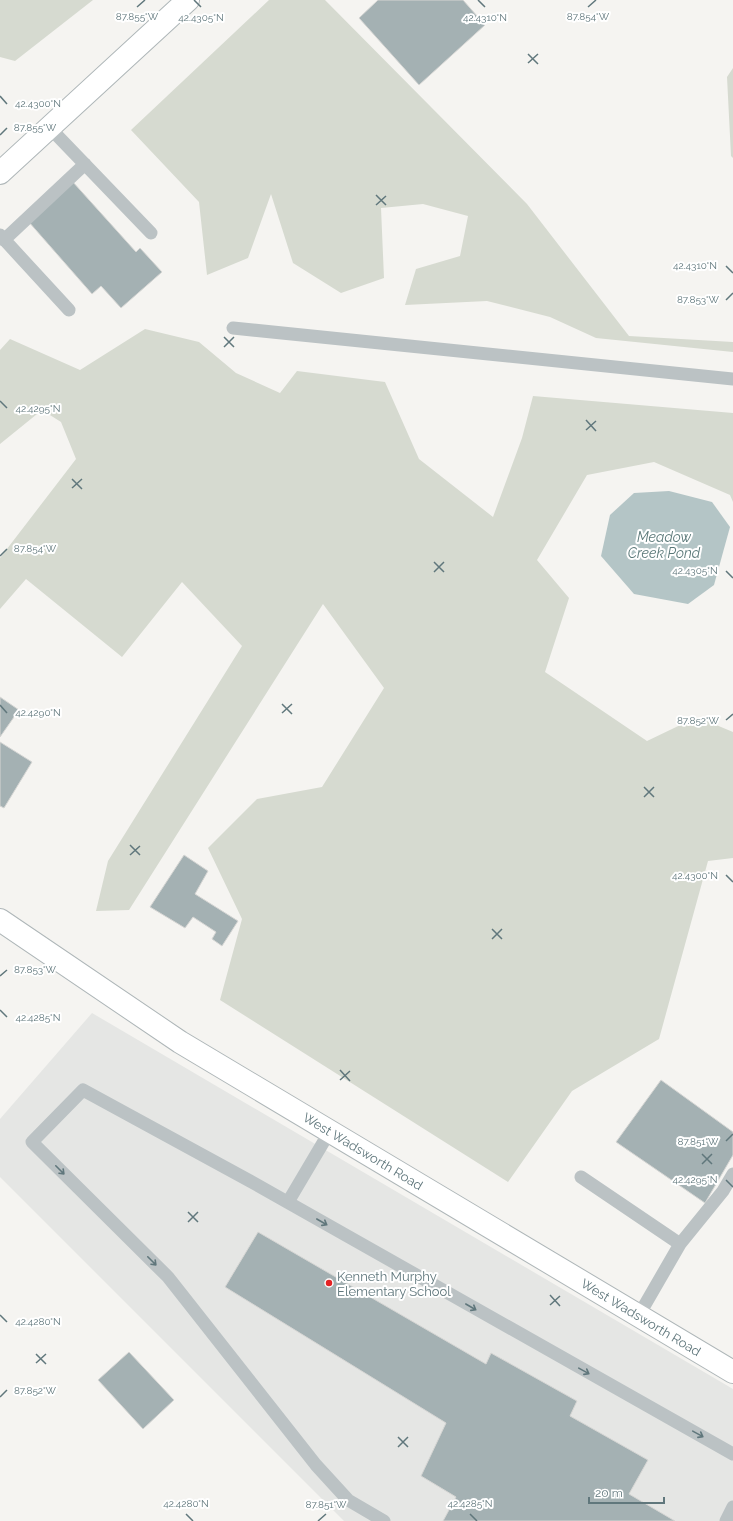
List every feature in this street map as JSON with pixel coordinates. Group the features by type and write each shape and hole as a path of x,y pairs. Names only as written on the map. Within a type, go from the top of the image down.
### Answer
{"main road":[{"path":"0,173 188,0"},
{"name":"West Wadsworth Road","path":"0,920 180,1042 733,1372"}],"lane":[{"path":"49,127 151,233"},
{"path":"69,310 2,237 85,164"},
{"path":"233,328 733,379"},
{"path":"384,1521 348,1500 316,1465 168,1277 32,1142 83,1090 288,1202 733,1454"},
{"path":"288,1202 330,1131"},
{"path":"639,1315 680,1244 723,1190 733,1174"},
{"path":"581,1177 680,1244"},
{"path":"726,1521 733,1508"}],"shaded area":[{"path":"0,0 93,0 15,61 0,57"},
{"path":"269,0 325,0 527,204 629,336 733,342 733,352 596,338 550,317 487,301 405,305 416,269 460,256 468,216 423,204 381,208 384,278 341,293 293,263 271,194 248,258 207,275 199,202 131,130"},
{"path":"733,68 733,158 731,156 727,77"},
{"path":"145,329 199,342 236,373 280,393 297,371 385,382 419,459 493,517 522,438 533,396 733,413 733,502 730,495 654,462 587,475 537,560 569,598 545,672 647,741 697,717 733,732 733,858 708,861 659,1039 572,1091 508,1182 220,1000 242,919 208,848 257,799 322,787 384,688 323,604 129,910 96,911 108,861 242,646 182,582 122,657 26,579 0,609 0,558 76,459 61,422 42,410 0,444 0,350 10,339 80,370"},
{"name":"Kenneth Murphy Elementary School","path":"92,1013 733,1389 733,1521 344,1521 0,1177 0,1119"}],"water":[{"name":"Meadow Creek Pond","path":"669,491 712,502 730,527 714,585 688,604 634,594 601,556 610,515 634,493"}],"building":[{"path":"378,0 463,0 485,25 419,85 359,18"},
{"path":"72,181 136,252 140,248 162,272 121,308 101,286 92,294 28,221"},
{"path":"0,697 19,710 0,737"},
{"path":"0,742 32,762 4,808 0,806"},
{"path":"184,855 208,871 195,894 238,921 222,946 212,939 216,932 193,917 185,928 150,907"},
{"path":"661,1080 733,1132 733,1155 705,1203 616,1142"},
{"path":"258,1232 486,1364 491,1353 577,1401 570,1416 648,1460 629,1494 675,1521 443,1521 456,1497 421,1476 446,1423 225,1287"},
{"path":"129,1352 174,1400 143,1429 98,1380"}],"place":[{"name":"Kenneth Murphy Elementary School","path":"329,1283"}]}
